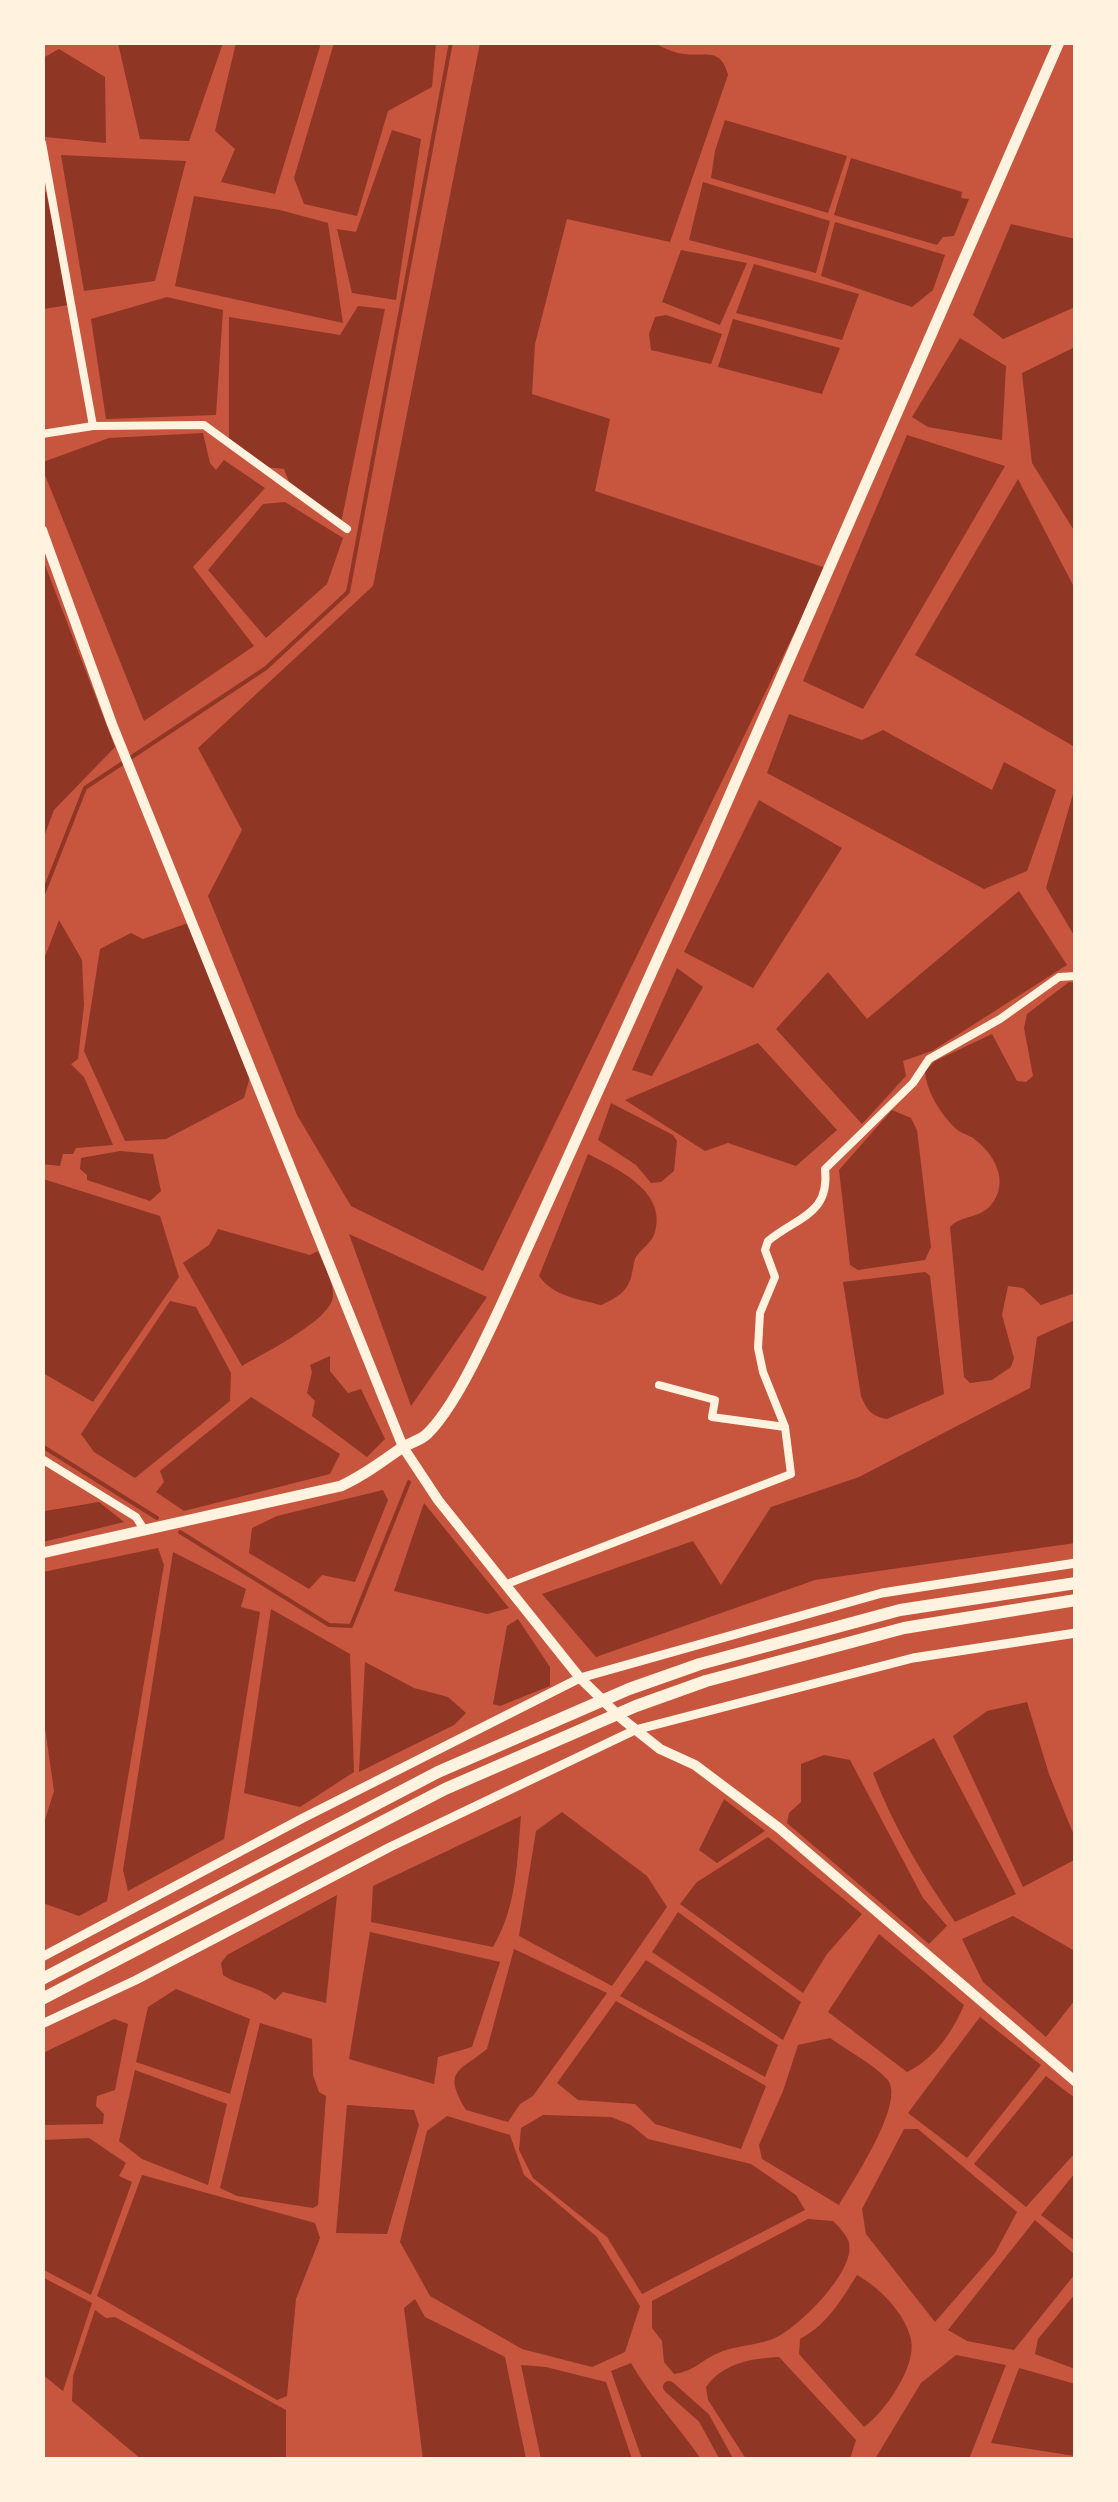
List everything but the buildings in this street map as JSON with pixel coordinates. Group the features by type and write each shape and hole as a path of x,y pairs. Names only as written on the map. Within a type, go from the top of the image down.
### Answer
{"highway":[{"path":"42,1978 438,1772 574,1711 700,1664 900,1610 1076,1582"},
{"path":"42,1999 446,1789 636,1706 706,1682 904,1628 1076,1600"}],"main road":[{"path":"42,1553 340,1486 365,1476 403,1447 426,1436 440,1416 474,1362 501,1306 674,925 1059,42"},
{"path":"42,530 112,724 403,1447 438,1500 580,1678 635,1730 660,1749 695,1765 779,1828 1076,2082"}],"street":[{"path":"42,142 93,426"},
{"path":"42,434 93,426 204,425 347,530"},
{"path":"507,1584 791,1474 785,1427 763,1372 758,1348 760,1313 775,1277 765,1250 768,1241 818,1207 825,1197 824,1169 913,1083 929,1060 1000,1019 1059,977 1076,976"},
{"path":"659,1385 715,1400 712,1417 785,1427"},
{"path":"42,1459 136,1517 145,1530"},
{"path":"42,1956 580,1678 882,1593 1076,1563"},
{"path":"42,2024 136,1980 390,1846 635,1730 913,1658 1076,1633"}],"shaded area":[{"path":"118,43 223,43 189,141 140,139"},
{"path":"236,43 321,43 275,194 221,182 235,149 215,131"},
{"path":"334,43 436,43 432,87 388,111 357,216 304,204 294,178"},
{"path":"480,43 653,43 678,53 715,56 725,65 728,75 670,242 567,219 535,344 532,394 610,419 595,491 826,568 483,1271 351,1206 297,1115 208,896 242,830 198,748 373,586"},
{"path":"59,49 105,77 106,143 45,137 43,58"},
{"path":"725,120 847,156 828,213 711,178"},
{"path":"392,130 421,139 396,300 352,293 337,229 356,232"},
{"path":"61,155 186,161 155,281 84,291"},
{"path":"851,158 962,192 961,198 969,199 954,236 943,237 937,245 834,215"},
{"path":"703,182 830,221 816,273 689,240"},
{"path":"46,192 69,305 43,309 42,193"},
{"path":"194,196 280,210 328,223 343,323 175,286"},
{"path":"835,222 945,255 933,290 912,307 821,276"},
{"path":"1011,224 1075,239 1075,307 1003,339 973,315"},
{"path":"681,250 747,263 720,325 662,302"},
{"path":"754,264 859,294 842,340 736,313"},
{"path":"167,297 223,310 216,415 106,419 91,319"},
{"path":"358,306 385,309 341,523 292,490 284,469 264,467 229,441 229,317 340,335"},
{"path":"666,315 722,334 711,364 651,350 649,334 655,317"},
{"path":"733,319 840,348 822,394 718,367"},
{"path":"960,338 1006,366 1002,440 928,427 912,417"},
{"path":"1075,347 1075,532 1032,463 1022,373"},
{"path":"203,433 210,463 216,470 224,460 265,488 193,567 254,646 144,721 43,462 109,438"},
{"path":"907,435 1005,466 863,709 803,681"},
{"path":"1018,479 1075,589 1075,747 915,655"},
{"path":"285,502 343,538 327,584 266,638 208,570 263,504"},
{"path":"43,560 115,747 54,810 43,839"},
{"path":"789,714 862,740 883,730 992,790 1004,762 1056,790 1027,871 984,889 767,773"},
{"path":"1075,787 1075,937 1046,888"},
{"path":"759,800 842,848 753,988 684,952"},
{"path":"1019,891 1067,965 932,1051 903,1061 906,1076 862,1124 776,1029 828,972 867,1019"},
{"path":"59,920 82,960 84,1005 78,1059 71,1064 84,1077 113,1145 76,1148 73,1154 63,1154 60,1166 42,1164 43,962"},
{"path":"188,923 250,1077 244,1098 166,1139 125,1141 84,1051 100,949 131,933 143,939"},
{"path":"677,968 703,987 652,1076 632,1070"},
{"path":"1069,982 1075,983 1075,1293 1041,1305 1023,1288 1008,1286 1002,1315 1014,1358 1011,1367 992,1380 970,1383 964,1377 950,1227 991,1205 997,1196 999,1178 988,1152 943,1114 925,1071 935,1061 992,1034 1017,1081 1026,1082 1033,1076 1024,1028 1027,1014"},
{"path":"758,1043 837,1130 796,1166 728,1143 705,1151 625,1100"},
{"path":"611,1103 673,1135 677,1141 674,1171 661,1182 651,1183 636,1165 598,1140"},
{"path":"892,1110 911,1118 917,1130 931,1247 925,1260 858,1270 850,1265 839,1170"},
{"path":"120,1151 153,1154 161,1191 150,1201 87,1180 80,1169 81,1158"},
{"path":"588,1154 636,1183 654,1204 657,1217 654,1236 636,1257 628,1285 617,1297 601,1305 559,1292 539,1276"},
{"path":"43,1179 160,1216 179,1277 93,1402 43,1373"},
{"path":"218,1229 310,1255 318,1251 333,1291 330,1305 309,1326 242,1366 183,1263 209,1245"},
{"path":"349,1234 487,1297 411,1406"},
{"path":"925,1272 930,1276 944,1394 882,1418 870,1412 861,1396 843,1282"},
{"path":"170,1301 196,1307 231,1373 230,1401 135,1478 94,1452 81,1434"},
{"path":"1075,1320 1075,1543 815,1580 596,1657 542,1594 693,1541 721,1585 771,1507 859,1477 1030,1388 1037,1337"},
{"path":"330,1356 330,1371 348,1393 361,1389 385,1439 367,1457 312,1416 315,1401 307,1393 310,1365"},
{"path":"251,1397 340,1454 330,1474 184,1511 156,1492 164,1482 160,1471"},
{"path":"383,1490 388,1500 355,1582 322,1575 309,1589 249,1553 252,1528 277,1516"},
{"path":"99,1502 124,1522 43,1542 45,1511"},
{"path":"424,1503 509,1608 487,1614 394,1591"},
{"path":"158,1548 164,1565 107,1901 79,1916 43,1903 43,1826 54,1791 43,1714 43,1572"},
{"path":"173,1552 246,1589 241,1607 260,1612 224,1839 128,1891 123,1870"},
{"path":"271,1609 350,1654 354,1772 300,1807 244,1793"},
{"path":"518,1619 550,1667 550,1686 500,1706 493,1704 507,1626"},
{"path":"365,1662 414,1688 448,1697 466,1713 454,1725 359,1772"},
{"path":"1027,1702 1049,1774 1075,1838 1076,1859 1023,1887 953,1736 987,1711"},
{"path":"934,1738 1016,1894 955,1922 909,1850 873,1773"},
{"path":"824,1755 850,1760 923,1898 947,1926 929,1944 787,1823 789,1813 801,1802 801,1764"},
{"path":"724,1799 765,1831 717,1863 699,1850"},
{"path":"562,1812 647,1876 667,1907 612,1986 519,1936 536,1831"},
{"path":"521,1816 511,1900 493,1947 371,1922 373,1886"},
{"path":"768,1837 862,1914 827,1954 803,1993 680,1904 697,1882"},
{"path":"337,1895 326,2003 283,1992 275,2000 223,1975 221,1963 227,1955"},
{"path":"678,1912 801,2002 783,2040 652,1952"},
{"path":"1013,1916 1075,1951 1075,2000 1046,2037 983,1982 962,1939"},
{"path":"370,1932 500,1962 472,2047 438,2057 434,2084 349,2059"},
{"path":"879,1934 964,2005 941,2044 907,2072 828,2012"},
{"path":"514,1949 607,1993 533,2096 520,2104 508,2122 466,2110 455,2079 462,2068 487,2049"},
{"path":"646,1960 778,2045 765,2077 620,1996"},
{"path":"176,1989 250,2019 230,2094 136,2062 148,2007"},
{"path":"616,2001 766,2086 741,2149 655,2124 635,2104 578,2100 557,2083"},
{"path":"980,2017 1041,2065 967,2158 908,2113"},
{"path":"114,2019 128,2024 115,2090 97,2096 96,2106 104,2114 103,2124 43,2125 43,2053"},
{"path":"260,2023 312,2039 313,2075 319,2092 326,2096 318,2205 313,2208 237,2196 220,2188"},
{"path":"830,2038 881,2073 891,2090 890,2105 875,2142 839,2205 762,2159 759,2145 798,2045"},
{"path":"135,2070 227,2104 208,2185 142,2159 119,2141"},
{"path":"1046,2076 1075,2098 1075,2153 1026,2207 974,2164"},
{"path":"347,2105 414,2110 419,2125 387,2234 336,2233"},
{"path":"543,2115 611,2117 631,2125 648,2139 751,2164 796,2195 805,2210 642,2294 607,2237 533,2178 519,2150 521,2128"},
{"path":"447,2116 510,2135 524,2175 597,2237 640,2306 625,2352 592,2367 522,2349 430,2296 400,2242 427,2131"},
{"path":"904,2129 918,2129 1017,2212 995,2253 935,2322 866,2234 862,2209"},
{"path":"89,2138 126,2163 119,2176 132,2182 91,2295 42,2269 43,2140"},
{"path":"1075,2173 1075,2241 1041,2215"},
{"path":"142,2175 315,2223 320,2238 296,2299 287,2396 277,2400 97,2296"},
{"path":"808,2219 833,2221 848,2240 845,2265 826,2294 777,2337 723,2351 674,2374 664,2362 662,2341 652,2328 652,2301"},
{"path":"1035,2220 1075,2255 1075,2274 1014,2350 967,2341 948,2330"},
{"path":"857,2275 898,2311 908,2330 912,2351 897,2388 864,2427 799,2354 800,2339 826,2319"},
{"path":"42,2277 92,2303 63,2391 43,2375"},
{"path":"1075,2294 1075,2369 1035,2354 1038,2339"},
{"path":"415,2299 425,2317 505,2357 526,2459 423,2459 404,2308"},
{"path":"95,2310 106,2318 115,2317 286,2410 286,2459 141,2459 72,2401 73,2376"},
{"path":"956,2355 1006,2365 969,2459 875,2459 921,2383"},
{"path":"779,2357 856,2440 850,2459 746,2459 708,2400 706,2387 720,2373 738,2364"},
{"path":"631,2363 701,2459 642,2459 611,2371"},
{"path":"521,2365 606,2382 632,2459 541,2459"},
{"path":"1019,2368 1075,2384 1075,2456 991,2443"}],"waterway":[{"path":"42,897 85,788 266,668 348,592 451,42"},
{"path":"42,1446 157,1518"},
{"path":"180,1532 329,1625 351,1626 409,1482"},
{"path":"669,2387 704,2418 727,2460"}]}
